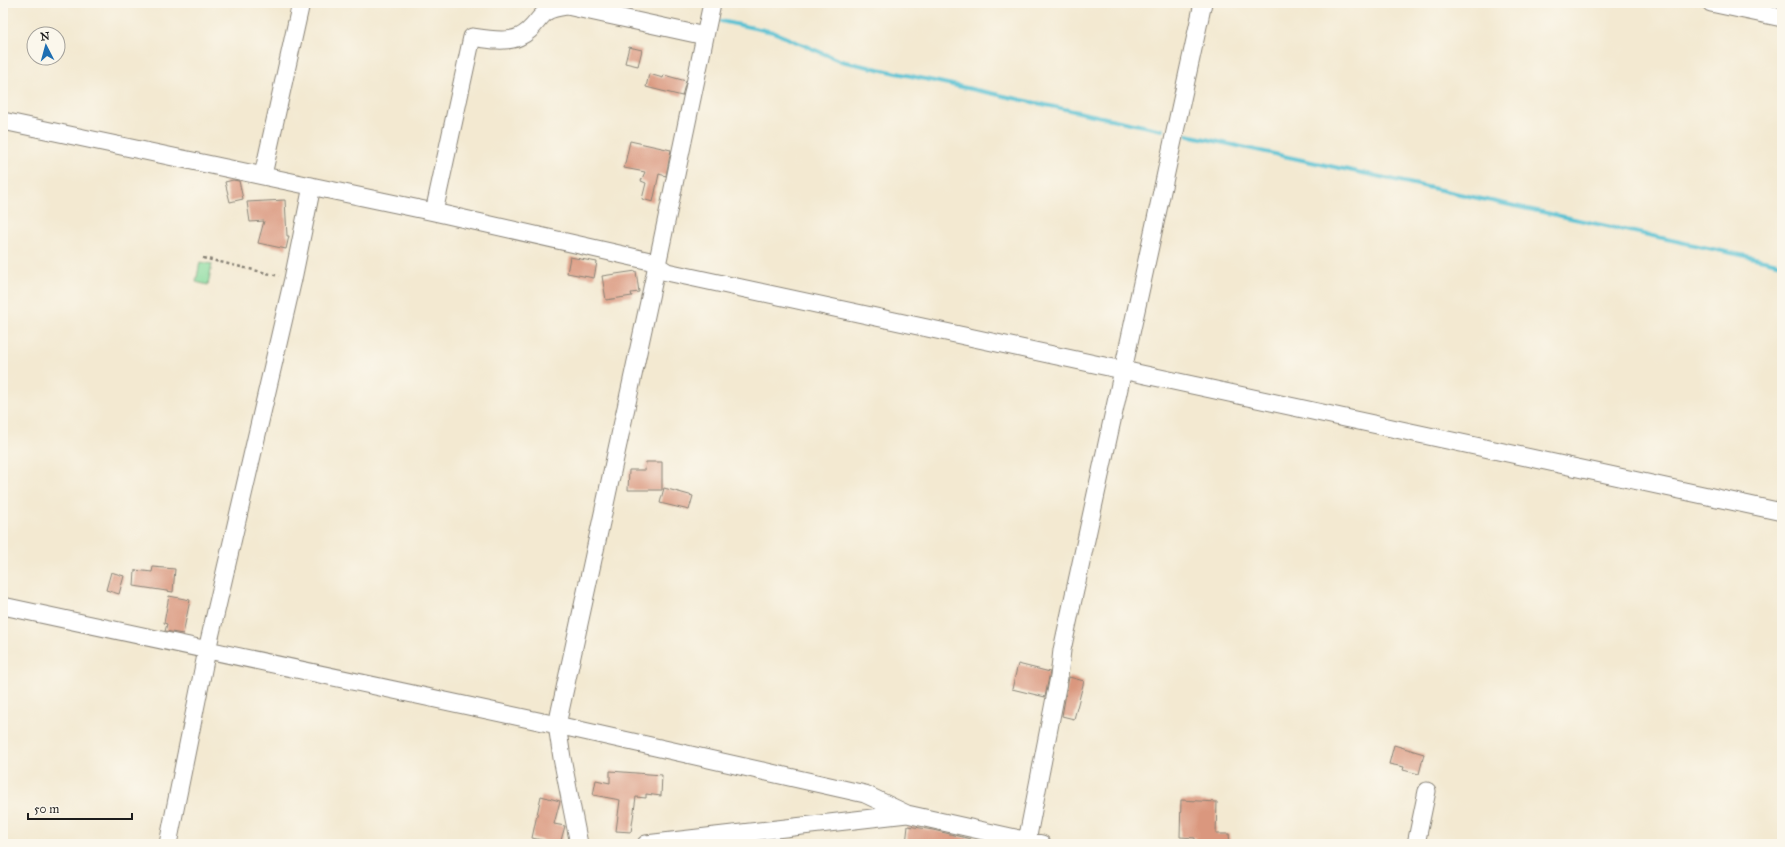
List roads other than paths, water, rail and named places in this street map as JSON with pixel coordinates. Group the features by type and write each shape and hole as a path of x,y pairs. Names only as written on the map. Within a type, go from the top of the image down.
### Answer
{"street":[{"path":"263,175 301,3"},
{"path":"579,844 562,758 557,724 657,265 712,3"},
{"path":"3,606 557,724 865,794 907,814 1035,842 1062,650 1122,369 1203,3"},
{"path":"1711,3 1782,18"},
{"path":"434,212 472,37 490,40 518,38 534,27 546,12 556,7 567,6 705,36"},
{"path":"3,121 434,212 650,261 667,272 1782,512"},
{"path":"168,844 207,650 293,279 312,186"},
{"path":"1416,844 1427,791"},
{"path":"646,844 907,814"}],"waterway":[{"path":"721,21 773,32 841,61 1162,130"},
{"path":"1187,135 1782,264"}]}
